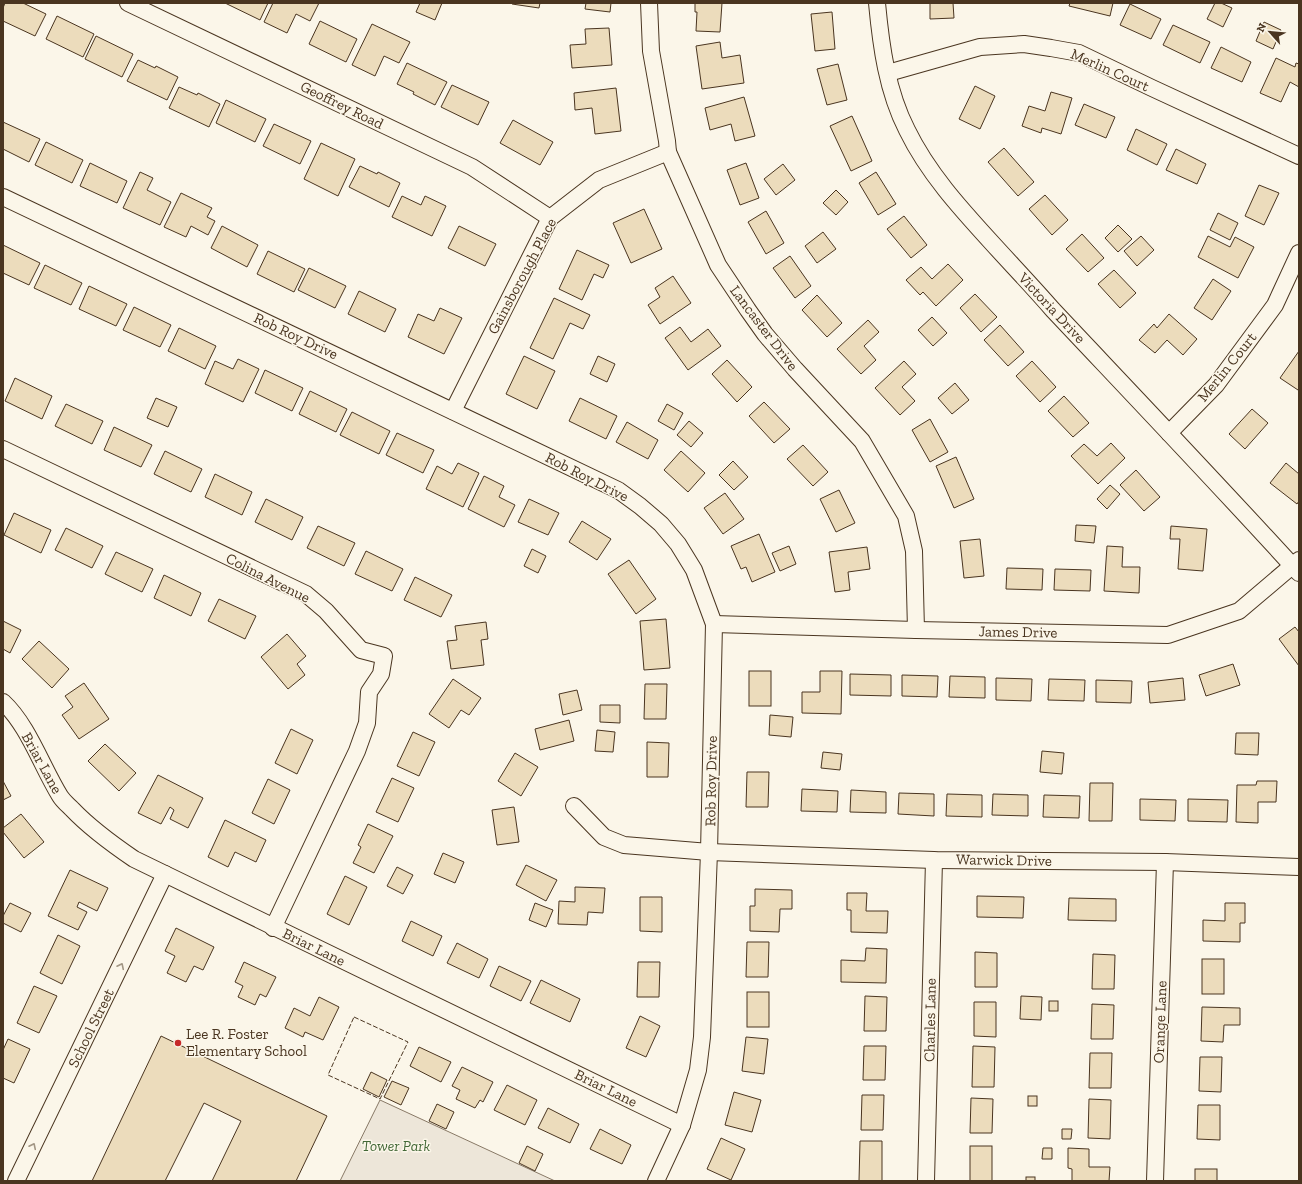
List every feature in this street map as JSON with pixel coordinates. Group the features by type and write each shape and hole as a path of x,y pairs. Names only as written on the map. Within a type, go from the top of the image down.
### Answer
{"street":[{"name":"Geoffrey Road","path":"128,3 472,168 550,218"},
{"name":"Lancaster Drive","path":"649,3 651,51 668,152 718,264 766,334 794,369 862,441 906,516 914,551 916,630"},
{"name":"Victoria Drive","path":"877,3 880,31 893,95 906,129 921,156 941,184 963,212 1169,433 1297,566"},
{"name":"Merlin Court","path":"888,73 980,47 1024,44 1079,53 1299,156"},
{"name":"Gainsborough Place","path":"453,411 550,218 599,180 668,152"},
{"name":"Rob Roy Drive","path":"3,197 618,490 661,524 678,544 694,570 714,624 709,852 702,1037 698,1070 682,1125 656,1181"},
{"name":"Merlin Court","path":"1169,433 1216,385 1275,305 1299,253"},
{"name":"Colina Avenue","path":"3,449 306,594 326,611 361,650 384,656 381,674 369,692 367,723 357,751 273,928"},
{"name":"James Drive","path":"714,624 1168,635 1239,611 1297,566"},
{"name":"Briar Lane","path":"3,702 15,714 61,797 83,821 109,843 134,859 273,928 682,1125"},
{"name":"Warwick Drive","path":"574,806 604,838 624,845 709,852 934,860 1165,862 1299,867"},
{"name":"Charles Lane","path":"926,1181 934,860"},
{"name":"Orange Lane","path":"1155,1181 1165,862"},
{"name":"School Street","path":"16,1181 165,874"}],"green space":[{"name":"Tower Park","path":"380,1100 555,1181 340,1181"}],"building":[{"path":"5,3 23,3 46,14 35,36 3,21 3,8"},
{"path":"225,3 268,3 260,20"},
{"path":"273,3 319,3 310,21 296,14 287,33 264,22"},
{"path":"420,3 442,3 435,20 416,12"},
{"path":"512,3 540,3 539,8"},
{"path":"586,3 611,3 610,12 585,9"},
{"path":"695,3 722,3 720,32 696,31 697,12 695,12"},
{"path":"930,3 953,3 954,18 930,19"},
{"path":"1070,3 1113,3 1110,16 1069,6"},
{"path":"1215,3 1221,3 1232,8 1223,27 1207,19"},
{"path":"1130,4 1161,19 1151,39 1120,25"},
{"path":"832,12 835,49 815,51 811,14"},
{"path":"57,16 94,34 83,57 46,39"},
{"path":"320,21 357,39 346,62 309,44"},
{"path":"1264,22 1281,30 1273,49 1256,41"},
{"path":"372,24 410,42 399,63 384,56 375,76 352,65"},
{"path":"1173,25 1210,42 1200,63 1163,45"},
{"path":"609,28 612,65 572,68 570,45 586,44 585,29"},
{"path":"96,36 133,54 122,77 85,59"},
{"path":"720,42 722,58 740,55 744,83 702,89 696,46"},
{"path":"1221,47 1251,62 1242,82 1211,68"},
{"path":"1276,58 1295,67 1296,63 1299,64 1299,87 1290,82 1281,102 1260,93"},
{"path":"138,60 155,68 156,66 178,77 167,100 127,81"},
{"path":"407,63 447,82 435,105 413,94 414,92 397,84"},
{"path":"838,64 847,100 827,105 817,69"},
{"path":"452,85 489,102 478,125 441,107"},
{"path":"975,86 995,96 980,129 959,119"},
{"path":"179,87 197,95 198,93 220,104 209,127 169,108"},
{"path":"616,88 621,131 595,134 592,108 575,110 574,93"},
{"path":"1051,92 1072,98 1061,134 1042,128 1041,133 1022,126 1029,106 1045,111"},
{"path":"744,97 755,136 735,141 731,124 710,130 705,108"},
{"path":"226,100 266,119 255,142 216,123"},
{"path":"1084,104 1115,117 1106,138 1075,125"},
{"path":"852,116 872,161 851,171 830,126"},
{"path":"513,120 553,142 540,165 500,143"},
{"path":"3,122 40,139 29,162 3,149"},
{"path":"274,124 311,141 300,164 263,146"},
{"path":"1136,129 1167,144 1157,165 1127,150"},
{"path":"46,142 83,160 72,183 35,165"},
{"path":"321,143 355,159 338,196 304,179"},
{"path":"1004,148 1034,182 1018,196 988,162"},
{"path":"1176,149 1206,164 1197,184 1166,170"},
{"path":"90,163 127,181 117,203 80,186"},
{"path":"746,163 759,198 740,205 727,170"},
{"path":"783,164 795,180 776,195 764,179"},
{"path":"360,166 377,174 378,172 400,183 389,207 349,187"},
{"path":"140,172 153,178 147,190 171,202 160,225 123,208"},
{"path":"876,172 896,204 878,215 859,183"},
{"path":"1259,185 1279,193 1264,225 1245,216"},
{"path":"836,190 848,202 836,215 823,203"},
{"path":"181,193 212,208 207,217 215,221 208,235 191,226 186,237 164,227"},
{"path":"1045,195 1068,220 1052,235 1029,209"},
{"path":"402,196 421,205 425,196 446,206 432,236 392,217"},
{"path":"644,209 662,249 631,263 613,223"},
{"path":"766,211 784,243 766,254 748,222"},
{"path":"1218,213 1238,223 1230,240 1210,230"},
{"path":"904,216 927,245 911,258 887,229"},
{"path":"1118,225 1132,239 1118,252 1105,238"},
{"path":"222,226 258,245 247,267 211,248"},
{"path":"459,226 496,244 485,266 448,248"},
{"path":"823,232 836,249 817,263 805,246"},
{"path":"1082,234 1104,258 1088,272 1066,249"},
{"path":"1141,236 1154,250 1137,266 1124,251"},
{"path":"1208,236 1230,247 1235,237 1254,247 1238,278 1198,257"},
{"path":"3,245 40,263 29,285 3,273"},
{"path":"577,250 609,265 603,278 594,274 582,300 559,289"},
{"path":"268,251 305,269 294,292 257,274"},
{"path":"790,256 811,286 795,298 773,268"},
{"path":"948,264 963,280 936,306 923,292 920,295 906,280 921,267 932,279"},
{"path":"45,265 82,283 71,305 34,288"},
{"path":"309,268 346,286 335,308 298,290"},
{"path":"1114,270 1136,293 1120,308 1098,284"},
{"path":"673,276 691,303 660,324 648,305 660,297 655,288"},
{"path":"1213,279 1231,291 1212,320 1194,308"},
{"path":"89,286 127,304 116,326 79,309"},
{"path":"359,291 396,309 385,332 348,314"},
{"path":"975,294 997,317 981,332 960,308"},
{"path":"817,295 842,323 827,337 802,310"},
{"path":"554,298 590,315 583,329 570,323 553,359 530,348"},
{"path":"134,307 171,325 160,347 123,330"},
{"path":"440,308 462,318 444,354 408,337 418,314 434,321"},
{"path":"1169,314 1197,339 1183,355 1167,340 1155,353 1139,340 1154,324 1157,328"},
{"path":"932,317 947,333 933,346 918,330"},
{"path":"868,320 879,332 864,346 876,360 861,374 837,349"},
{"path":"1000,325 1024,352 1008,366 984,340"},
{"path":"680,327 691,342 708,329 721,346 688,370 665,338"},
{"path":"179,328 216,346 205,369 168,351"},
{"path":"1299,351 1299,389 1298,390 1280,378"},
{"path":"524,356 555,371 537,409 506,394"},
{"path":"598,356 615,364 607,382 590,374"},
{"path":"238,359 259,369 243,402 205,384 215,361 233,369"},
{"path":"727,360 752,387 737,402 712,374"},
{"path":"904,361 916,374 902,387 915,401 900,415 875,388"},
{"path":"1032,361 1056,387 1040,402 1016,376"},
{"path":"265,370 303,388 292,411 255,393"},
{"path":"15,378 52,396 42,419 5,401"},
{"path":"955,383 969,400 952,414 938,398"},
{"path":"310,391 347,409 336,432 299,414"},
{"path":"1064,396 1089,423 1073,437 1048,411"},
{"path":"156,398 177,407 168,427 147,418"},
{"path":"580,398 617,416 606,439 569,421"},
{"path":"764,402 790,429 774,443 749,416"},
{"path":"66,404 103,421 92,444 55,426"},
{"path":"667,404 683,413 674,430 658,421"},
{"path":"1252,409 1268,423 1245,449 1229,434"},
{"path":"352,412 390,431 379,454 340,435"},
{"path":"930,419 948,452 930,462 912,430"},
{"path":"689,421 703,433 691,447 677,435"},
{"path":"627,422 658,440 648,459 616,442"},
{"path":"114,427 152,445 141,467 104,450"},
{"path":"397,433 434,450 423,473 386,455"},
{"path":"1111,443 1125,458 1098,484 1071,456 1084,444 1097,456"},
{"path":"803,445 828,472 813,486 787,459"},
{"path":"165,451 202,469 191,492 154,474"},
{"path":"681,451 705,473 688,492 664,470"},
{"path":"956,457 974,499 954,508 936,466"},
{"path":"733,461 748,477 734,490 719,475"},
{"path":"458,463 479,473 463,507 426,489 437,466 452,474"},
{"path":"1286,463 1299,474 1299,501 1297,504 1270,483"},
{"path":"1136,470 1160,497 1144,511 1120,485"},
{"path":"215,474 252,492 242,515 205,497"},
{"path":"484,476 504,486 499,497 515,505 504,527 468,509"},
{"path":"1110,485 1120,494 1107,509 1097,499"},
{"path":"839,490 855,523 836,532 820,499"},
{"path":"725,493 744,519 723,534 704,508"},
{"path":"266,499 303,517 292,540 255,522"},
{"path":"529,499 559,513 548,535 518,522"},
{"path":"14,513 51,530 41,553 4,535"},
{"path":"582,521 611,539 597,560 569,542"},
{"path":"1076,525 1096,526 1094,543 1075,541"},
{"path":"318,526 355,543 344,566 307,548"},
{"path":"1171,526 1207,529 1203,571 1178,569 1180,539 1170,539"},
{"path":"66,528 103,546 92,568 55,550"},
{"path":"759,534 775,572 752,582 746,567 741,569 731,546"},
{"path":"980,539 984,576 964,578 960,541"},
{"path":"789,546 796,564 780,571 772,553"},
{"path":"1107,546 1123,547 1122,567 1140,567 1139,593 1104,591"},
{"path":"867,547 870,569 848,572 850,590 835,592 829,552"},
{"path":"532,549 546,556 538,573 524,566"},
{"path":"366,551 403,569 392,591 355,574"},
{"path":"116,552 153,569 142,592 105,574"},
{"path":"629,560 656,599 636,614 608,574"},
{"path":"1007,568 1043,569 1042,590 1006,589"},
{"path":"1055,569 1091,570 1090,591 1054,590"},
{"path":"164,575 201,593 191,616 154,598"},
{"path":"415,577 452,595 441,617 404,600"},
{"path":"219,599 256,616 245,639 208,621"},
{"path":"666,619 670,668 644,670 640,621"},
{"path":"3,621 21,630 10,653 3,649"},
{"path":"486,622 488,639 481,640 484,665 451,669 447,641 457,640 455,626"},
{"path":"1295,627 1299,632 1299,666 1279,639"},
{"path":"287,634 306,656 297,664 305,675 288,689 261,657"},
{"path":"39,641 69,669 52,688 22,659"},
{"path":"1233,664 1240,685 1206,696 1199,675"},
{"path":"749,671 771,671 771,706 749,706"},
{"path":"820,671 842,671 841,714 802,713 802,692 820,692"},
{"path":"850,674 891,675 891,696 850,695"},
{"path":"902,675 938,676 937,697 902,696"},
{"path":"950,676 985,677 985,698 949,697"},
{"path":"996,678 1032,679 1031,701 996,700"},
{"path":"1183,678 1185,700 1150,703 1148,682"},
{"path":"453,679 481,698 469,715 461,710 449,728 429,714"},
{"path":"1049,679 1085,680 1084,701 1048,700"},
{"path":"1096,680 1132,681 1131,703 1096,702"},
{"path":"84,683 109,719 79,739 62,715 73,707 65,696"},
{"path":"645,684 667,684 666,719 644,719"},
{"path":"577,690 582,710 563,715 559,694"},
{"path":"600,705 620,705 620,723 600,722"},
{"path":"770,715 793,717 791,737 769,735"},
{"path":"569,720 574,741 540,750 535,729"},
{"path":"291,729 313,740 297,774 275,763"},
{"path":"597,730 615,732 613,752 595,751"},
{"path":"413,732 435,742 419,776 397,766"},
{"path":"1236,733 1259,733 1258,755 1235,754"},
{"path":"647,742 669,743 668,777 647,777"},
{"path":"105,744 136,773 119,791 88,761"},
{"path":"1042,751 1064,753 1062,774 1040,772"},
{"path":"823,752 842,754 840,770 821,768"},
{"path":"515,753 538,767 521,796 498,781"},
{"path":"747,772 769,772 768,807 746,807"},
{"path":"158,775 203,798 188,828 170,819 174,810 170,807 161,824 138,813"},
{"path":"392,778 414,788 398,822 376,812"},
{"path":"268,779 290,790 274,824 252,813"},
{"path":"3,781 11,796 3,800"},
{"path":"1257,781 1277,781 1276,802 1258,802 1258,823 1236,822 1237,785 1256,785"},
{"path":"1090,783 1113,783 1112,821 1089,821"},
{"path":"802,789 838,791 837,812 801,811"},
{"path":"851,790 886,792 886,813 850,812"},
{"path":"899,793 934,794 934,816 898,814"},
{"path":"947,794 982,795 982,817 946,816"},
{"path":"993,794 1028,795 1028,816 992,815"},
{"path":"1044,795 1080,796 1079,818 1043,817"},
{"path":"1140,799 1176,800 1175,821 1140,820"},
{"path":"1188,799 1228,800 1227,822 1188,821"},
{"path":"514,807 519,842 497,845 492,810"},
{"path":"21,814 44,842 24,858 3,832 3,828"},
{"path":"225,820 266,840 256,862 235,852 228,867 208,857"},
{"path":"368,824 393,836 374,873 353,863 361,847 358,845"},
{"path":"443,853 464,862 455,883 434,874"},
{"path":"526,865 557,880 546,901 516,885"},
{"path":"397,867 413,875 403,894 387,886"},
{"path":"70,870 108,888 97,911 79,902 77,907 87,912 78,930 48,916"},
{"path":"345,876 367,887 349,925 327,914"},
{"path":"575,887 605,888 603,913 588,912 587,925 558,924 559,901 575,902"},
{"path":"755,889 792,890 792,909 780,909 779,932 750,931 750,906 755,906"},
{"path":"847,893 867,893 866,911 888,911 887,933 851,932 851,910 847,910"},
{"path":"977,896 1024,897 1023,918 977,917"},
{"path":"640,897 662,897 662,932 640,931"},
{"path":"1069,898 1116,899 1116,921 1068,920"},
{"path":"10,903 31,913 21,932 3,923 3,916"},
{"path":"535,903 553,910 546,927 529,920"},
{"path":"1225,903 1245,903 1245,923 1240,923 1240,942 1203,941 1203,920 1225,921"},
{"path":"411,921 442,936 433,956 402,941"},
{"path":"176,928 214,947 203,970 194,966 186,982 167,973 175,956 165,951"},
{"path":"58,935 80,946 62,984 40,973"},
{"path":"747,942 769,942 768,977 746,977"},
{"path":"457,943 488,959 479,978 447,963"},
{"path":"866,948 887,949 886,983 841,982 841,960 865,961"},
{"path":"975,952 997,953 997,987 975,987"},
{"path":"1093,954 1115,955 1114,989 1092,989"},
{"path":"1202,959 1224,959 1224,994 1202,994"},
{"path":"244,962 276,977 266,997 260,994 255,1005 238,997 243,986 235,982"},
{"path":"638,962 660,962 659,997 637,997"},
{"path":"499,966 531,981 521,1001 490,986"},
{"path":"541,980 580,999 570,1022 530,1003"},
{"path":"34,986 57,996 39,1033 17,1023"},
{"path":"747,992 769,992 769,1027 747,1027"},
{"path":"865,996 887,997 886,1031 864,1031"},
{"path":"1021,996 1042,997 1041,1020 1020,1019"},
{"path":"319,997 339,1007 323,1040 305,1032 303,1037 285,1028 294,1008 310,1016"},
{"path":"1049,1001 1058,1001 1058,1011 1049,1011"},
{"path":"974,1002 996,1002 996,1037 974,1036"},
{"path":"1092,1004 1114,1005 1113,1039 1091,1039"},
{"path":"1202,1007 1240,1008 1240,1025 1224,1025 1223,1042 1201,1041"},
{"path":"640,1016 660,1026 646,1057 626,1048"},
{"path":"161,1036 327,1116 296,1181 212,1181 241,1121 204,1103 165,1181 92,1181"},
{"path":"746,1037 768,1039 764,1074 742,1071"},
{"path":"8,1039 30,1049 14,1083 3,1078 3,1050"},
{"path":"864,1046 886,1046 885,1080 863,1080"},
{"path":"973,1046 995,1047 994,1087 972,1087"},
{"path":"419,1047 451,1062 441,1082 410,1066"},
{"path":"1090,1053 1112,1053 1111,1088 1089,1088"},
{"path":"1200,1057 1222,1057 1221,1092 1199,1091"},
{"path":"462,1067 493,1082 483,1102 480,1100 475,1108 456,1099 460,1090 452,1086"},
{"path":"371,1072 387,1080 379,1097 363,1089"},
{"path":"392,1081 409,1088 401,1105 384,1097"},
{"path":"507,1085 537,1100 525,1125 494,1110"},
{"path":"734,1092 761,1100 752,1132 725,1125"},
{"path":"862,1095 884,1095 883,1130 861,1130"},
{"path":"1028,1096 1037,1096 1037,1106 1028,1106"},
{"path":"971,1098 993,1099 992,1133 970,1133"},
{"path":"1089,1099 1111,1100 1110,1139 1088,1138"},
{"path":"437,1104 454,1112 446,1129 429,1121"},
{"path":"1198,1105 1220,1105 1220,1140 1197,1139"},
{"path":"548,1108 579,1124 570,1143 538,1128"},
{"path":"600,1129 631,1145 622,1164 590,1149"},
{"path":"1062,1129 1072,1129 1071,1139 1062,1139"},
{"path":"721,1138 745,1149 731,1180 707,1169"},
{"path":"860,1141 882,1141 882,1181 859,1181"},
{"path":"527,1146 543,1154 535,1171 519,1163"},
{"path":"970,1146 992,1146 992,1181 970,1181"},
{"path":"1043,1148 1052,1148 1052,1159 1042,1159"},
{"path":"1068,1148 1089,1149 1089,1167 1110,1167 1109,1181 1072,1181 1072,1169 1068,1168"},
{"path":"1195,1169 1217,1169 1217,1181 1195,1181"},
{"path":"1026,1177 1035,1177 1035,1181 1026,1181"}],"fence":[{"path":"354,1017 408,1042 380,1099 328,1075 354,1017"}],"place":[{"name":"Lee R. Foster Elementary School","path":"178,1043"}]}
